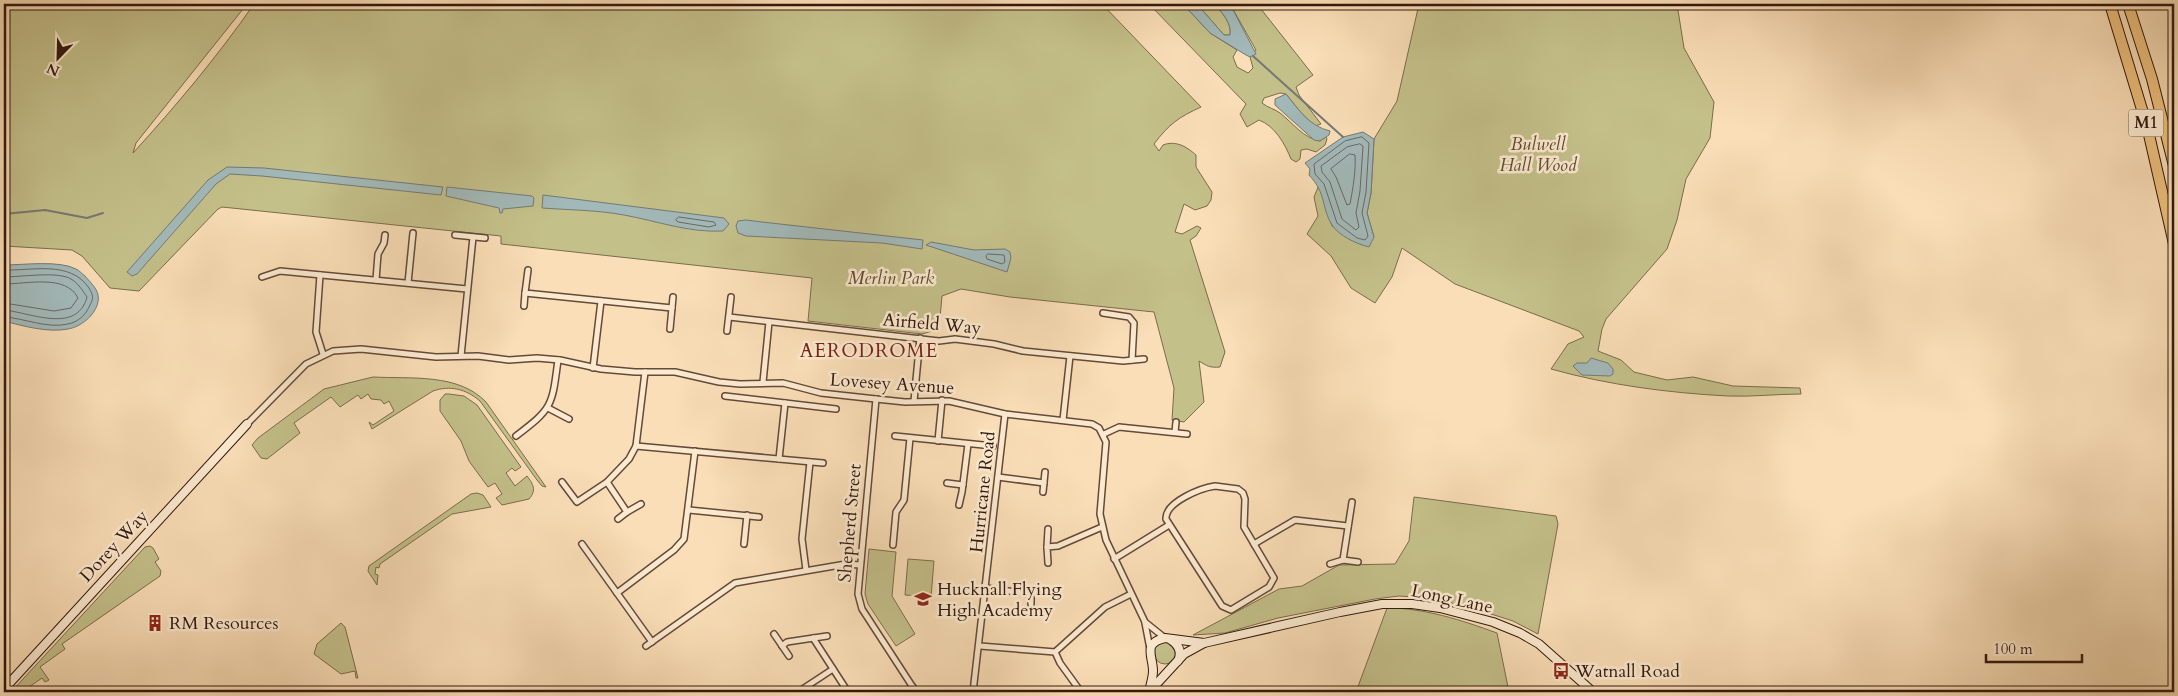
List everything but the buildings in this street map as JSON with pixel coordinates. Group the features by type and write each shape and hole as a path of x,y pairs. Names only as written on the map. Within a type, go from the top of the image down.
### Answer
{"highway":[{"name":"M1","path":"2110,4 2149,134 2174,244"},
{"name":"M1","path":"2128,4 2152,79 2174,166"}],"main road":[{"name":"Dorey Way","path":"4,689 247,424"},
{"name":"Long Lane","path":"1204,643 1382,604 1412,604 1440,608 1494,622 1520,633 1539,644 1594,692"},
{"path":"1168,639 1175,642 1180,651 1177,662"},
{"path":"1149,692 1153,672 1150,655 1156,641 1168,639 1204,643"},
{"path":"1149,692 1184,654 1204,643"},
{"path":"1150,655 1159,667 1170,668"}],"street":[{"path":"408,283 413,233"},
{"path":"376,280 378,254 384,243 385,235"},
{"path":"455,235 485,238"},
{"path":"461,356 472,237"},
{"path":"524,306 528,270"},
{"path":"262,277 280,271 467,289"},
{"path":"247,424 298,371 323,354 316,332 320,275"},
{"path":"526,293 672,308"},
{"path":"670,329 673,296"},
{"path":"727,331 731,297"},
{"path":"593,368 601,301"},
{"path":"1103,314 1133,319 1132,360"},
{"name":"Airfield Way","path":"729,317 920,338 965,340 1023,351 1070,356 1123,361 1144,358"},
{"path":"763,382 769,322"},
{"path":"914,401 920,338"},
{"name":"Lovesey Avenue","path":"323,354 333,351 361,349 436,357 478,356 509,360 537,358 558,360 593,368 675,372 726,383 783,383 821,393 876,399 942,400 1005,414 1092,424 1104,434"},
{"path":"1063,420 1070,356"},
{"path":"516,436 548,408 554,391 558,360"},
{"path":"562,482 577,502 607,482 629,459 636,446 645,372"},
{"path":"725,396 836,409"},
{"name":"Shepherd Street","path":"876,399 858,600 916,692"},
{"path":"938,440 942,400"},
{"path":"779,459 784,403"},
{"path":"548,408 569,419"},
{"name":"Hurricane Road","path":"973,692 980,646 1005,414"},
{"path":"1175,432 1176,422"},
{"path":"1150,655 1145,622 1114,559 1102,527 1101,499 1107,450 1104,434 1119,426 1187,434"},
{"path":"895,436 993,446"},
{"path":"893,545 896,512 904,500 910,438"},
{"path":"959,505 968,444"},
{"path":"636,446 823,463"},
{"path":"617,593 680,545 687,530 695,451"},
{"path":"806,570 802,539 810,462"},
{"path":"1043,492 1045,472"},
{"path":"998,477 1044,483"},
{"path":"607,482 627,512"},
{"path":"946,483 963,485"},
{"path":"1215,486 1238,489 1243,493 1245,499 1244,527 1254,544 1272,572 1273,583 1235,609 1226,609 1222,606 1169,525 1165,513 1168,508 1198,490 1215,486"},
{"path":"1343,560 1352,502"},
{"path":"618,519 642,504"},
{"path":"689,510 759,517"},
{"path":"744,544 747,515"},
{"path":"1254,544 1295,520 1348,526"},
{"path":"1114,559 1169,525"},
{"path":"1047,547 1058,546 1102,527"},
{"path":"1048,529 1048,563"},
{"path":"582,544 652,642"},
{"path":"1330,564 1343,560 1358,562"},
{"path":"646,646 735,583 846,564 860,565"},
{"path":"986,588 1031,594 1038,590"},
{"path":"1031,594 1031,604"},
{"path":"980,646 1054,652 1105,607 1131,594"},
{"path":"1145,622 1168,639"},
{"path":"774,634 789,656"},
{"path":"782,646 787,642 827,636"},
{"path":"813,638 848,692"},
{"path":"1054,652 1081,692"},
{"path":"798,692 833,669"},
{"path":"806,687 810,692"},
{"path":"904,692 913,687"}],"green space":[{"name":"Merlin Park","path":"4,4 247,4 136,143 133,153 196,81 254,4 1102,4 1201,107 1175,122 1154,144 1159,151 1163,145 1172,143 1181,145 1193,152 1196,155 1196,167 1212,192 1211,200 1207,206 1195,210 1184,204 1175,232 1182,234 1197,226 1201,228 1196,236 1190,240 1225,352 1220,367 1209,366 1199,361 1204,402 1184,422 1172,420 1174,388 1154,312 1010,297 961,289 942,296 939,329 922,334 808,321 812,278 501,244 501,236 222,207 139,291 110,288 82,256 72,250 4,246"},
{"path":"1149,4 1183,4 1210,33 1237,50 1233,57 1237,67 1248,73 1253,68 1250,57 1256,50 1230,4 1257,4 1313,75 1296,87 1299,95 1321,124 1315,126 1302,114 1286,94 1280,93 1264,98 1262,103 1276,110 1308,137 1320,141 1326,137 1325,145 1316,152 1307,149 1301,150 1300,159 1296,162 1291,159 1279,136 1265,123 1259,120 1247,127 1240,114 1246,104"},
{"path":"1197,4 1215,4 1228,22 1230,35 1224,35"},
{"name":"Bulwell Hall Wood","path":"1419,4 1677,4 1684,48 1714,102 1710,138 1686,179 1677,220 1667,249 1606,319 1598,351 1621,360 1634,372 1667,380 1693,377 1733,386 1800,388 1801,394 1737,396 1683,393 1616,384 1551,369 1568,344 1584,337 1579,331 1455,284 1402,248 1392,277 1375,303 1351,288 1331,256 1307,234 1318,216 1314,197 1319,185 1332,226 1374,237 1367,213 1371,193 1374,139 1397,101"},
{"path":"373,377 433,379 462,386 475,393 486,402 546,487 542,486 537,480 480,401 463,391 452,388 433,391 372,429 369,422 373,425 394,411 389,401 384,404 381,400 371,399 368,394 361,399 358,395 340,407 331,397 294,423 300,433 267,459 261,458 252,445 258,438 324,389"},
{"path":"445,394 464,396 477,405 521,467 515,471 512,468 506,473 515,486 527,476 531,482 533,493 529,499 502,505 496,498 502,494 495,483 488,487 469,461 461,441 440,411 440,400"},
{"path":"471,494 483,495 491,507 452,514 380,564 379,568 376,567 375,574 378,575 377,585 368,571 369,566"},
{"path":"1414,497 1556,516 1558,524 1538,634 1513,621 1466,606 1428,598 1399,596 1278,618 1225,633 1193,635 1279,589 1302,586 1339,565 1395,564 1409,541"},
{"path":"150,546 159,559 155,562 161,571 160,576 62,644 65,649 40,667 49,680 45,682 42,678 22,692 11,692 145,547"},
{"path":"869,549 896,552 892,596 915,634 896,646 868,604 865,594"},
{"path":"908,559 934,561 931,597 905,595"},
{"path":"1387,608 1429,612 1497,633 1509,692 1356,692"},
{"path":"341,623 345,627 358,678 356,678 355,671 341,674 314,654 317,644"},
{"path":"1165,642 1173,645 1176,653 1173,661 1165,664 1157,661 1154,653 1157,645"}],"water":[{"path":"1183,4 1197,4 1224,35 1230,35 1228,22 1215,4 1230,4 1256,54 1250,57 1210,33"},
{"path":"1286,94 1310,121 1330,131 1329,135 1320,141 1314,140 1275,105 1275,99"},
{"path":"1363,132 1374,139 1371,193 1367,213 1374,237 1369,247 1349,239 1335,229 1326,212 1319,188 1309,175 1310,169 1305,163 1343,137"},
{"path":"227,167 264,168 443,187 441,195 230,174 216,184 137,274 132,276 127,272 208,180"},
{"path":"447,187 532,196 534,198 533,206 503,209 502,213 500,213 499,208 446,196"},
{"path":"543,195 724,218 729,224 723,231 698,230 614,213 542,208"},
{"path":"746,220 923,240 922,249 882,243 746,236 738,233 736,226 738,221"},
{"path":"931,242 974,250 1005,249 1010,252 1011,258 1007,272 926,245"},
{"path":"51,264 69,266 85,276 93,285 98,295 97,307 84,322 68,329 44,330 4,321 4,265"},
{"path":"1591,358 1608,363 1613,369 1613,374 1610,376 1582,375 1573,366 1577,363 1587,363"}],"waterway":[{"path":"1253,56 1343,137"},
{"path":"4,214 45,210 87,218 103,213"}],"place":[{"name":"Hucknall Flying High Academy","path":"923,599"},
{"name":"RM Resources","path":"155,623"},
{"name":"Watnall Road","path":"1561,671"}],"district":[{"name":"AERODROME","path":"869,351"}]}
